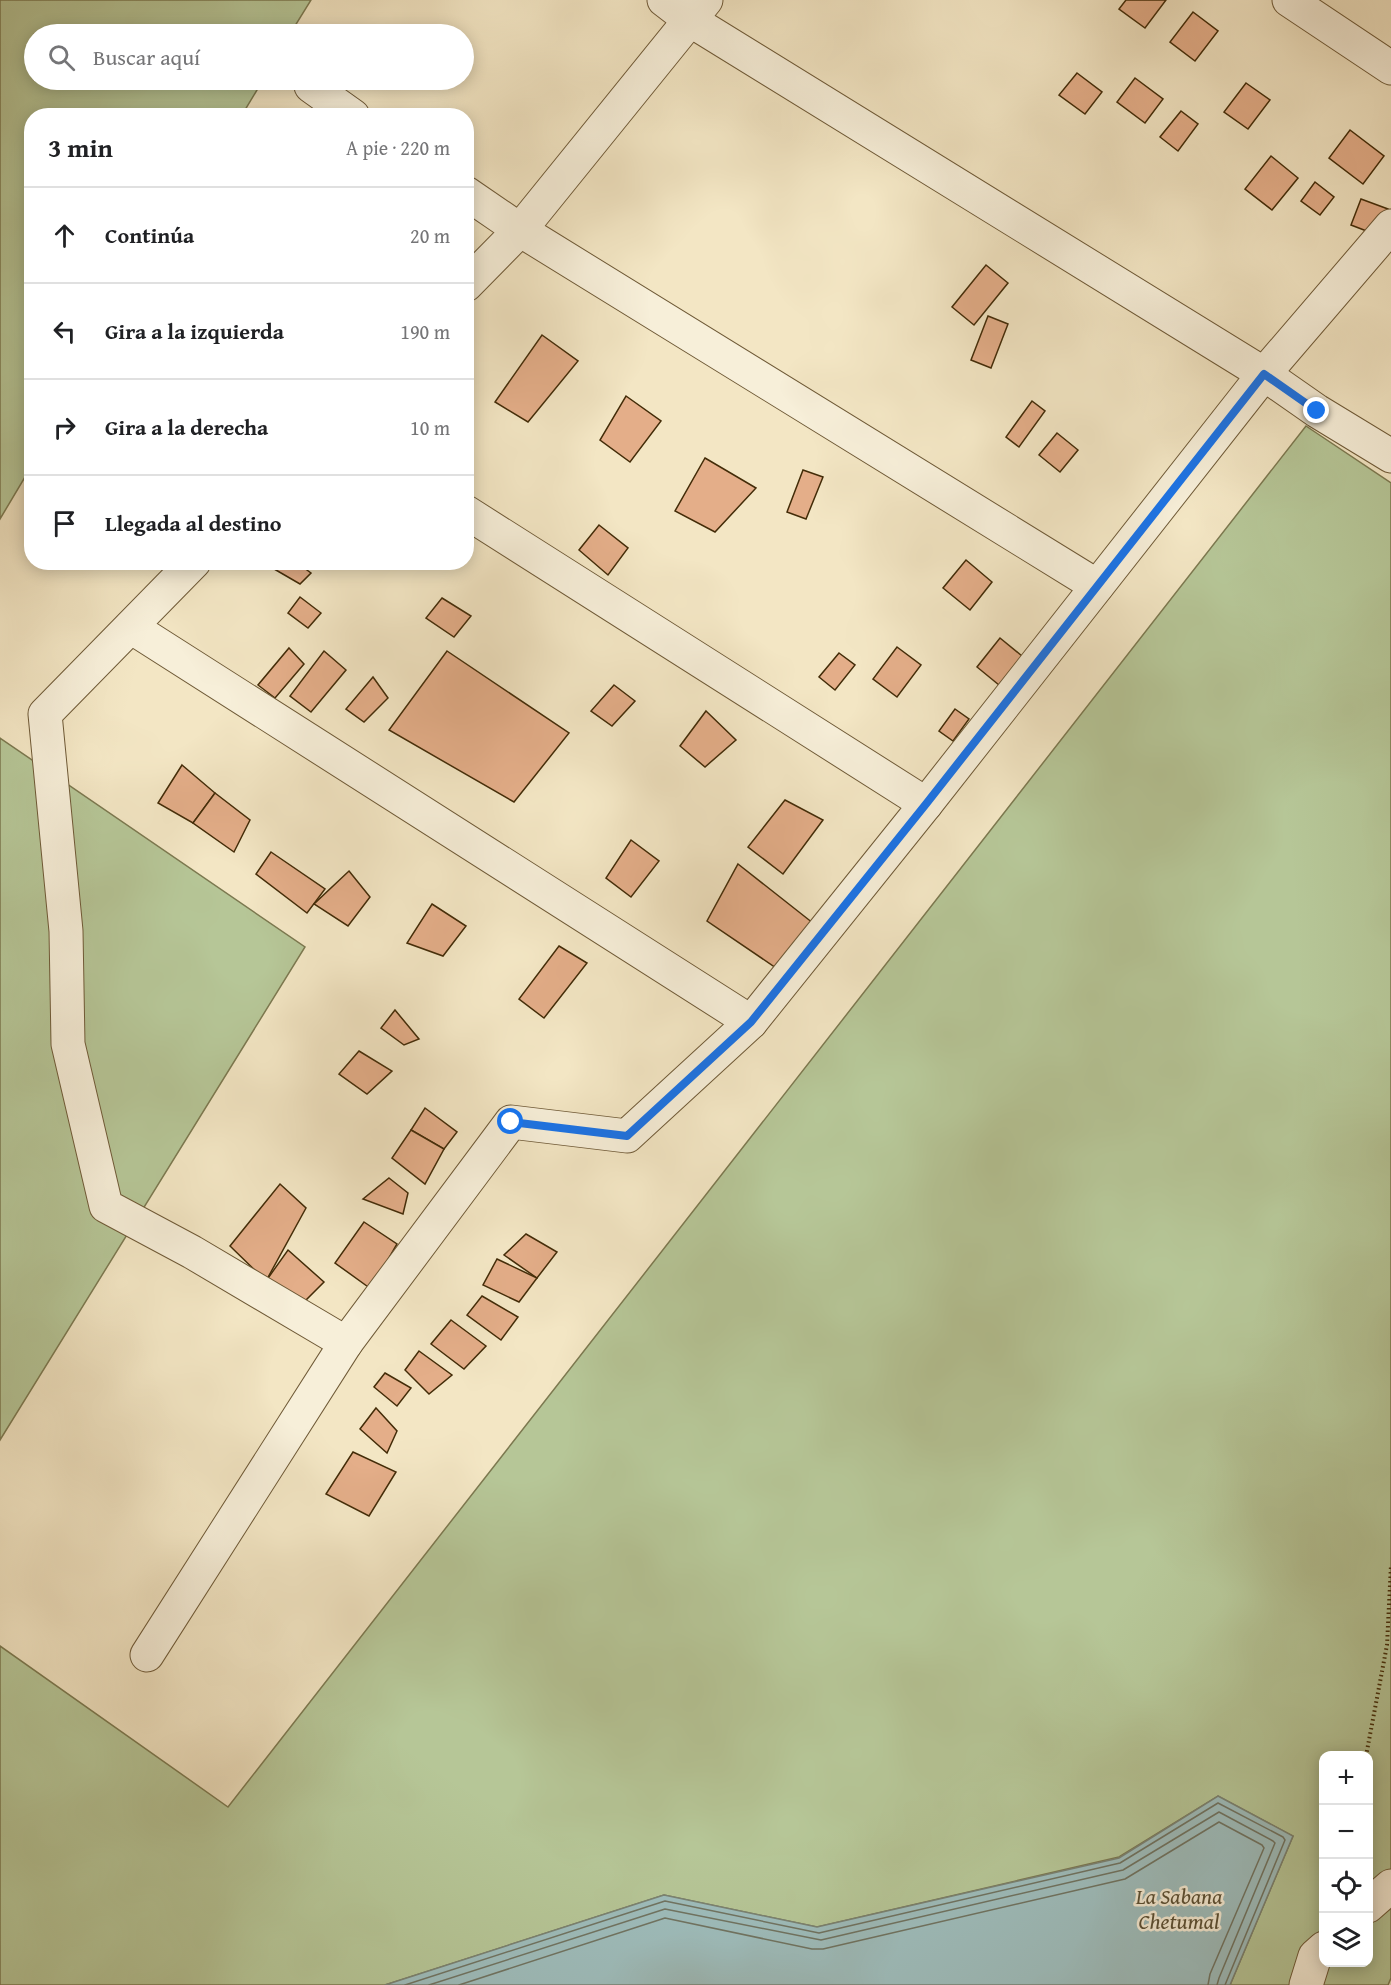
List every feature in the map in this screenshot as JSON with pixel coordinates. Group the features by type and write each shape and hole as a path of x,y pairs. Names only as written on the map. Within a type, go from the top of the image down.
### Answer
{"street":[{"path":"664,0 698,10 1264,374 1317,411 1391,456"},
{"path":"1289,0 1391,68"},
{"path":"474,277 520,231 698,10"},
{"path":"316,90 342,108"},
{"path":"474,199 520,231 1097,585"},
{"path":"147,1655 346,1343 511,1122 627,1136 751,1022 926,804 1264,374 1391,226"},
{"path":"474,517 926,804"},
{"path":"186,570 45,714 66,931 68,1044 106,1206 192,1252 346,1343"},
{"path":"131,627 751,1022"},
{"path":"1373,1902 1391,1886"},
{"path":"1306,1985 1315,1956 1319,1952"}],"path":[{"path":"1367,1751 1387,1645 1391,1565"}],"green space":[{"path":"0,0 311,0 296,24 24,24 24,90 257,90 246,108 24,108 24,479 0,519"},
{"path":"1306,426 1391,483 1391,1978 1388,1985 1230,1985 1293,1836 1218,1796 1119,1857 817,1927 664,1895 385,1985 0,1985 0,1646 228,1807"},
{"path":"0,738 305,947 0,1440"}],"water":[{"name":"La Sabana Chetumal","path":"1218,1796 1293,1836 1230,1985 385,1985 664,1895 817,1927 1119,1858"}],"building":[{"path":"1126,0 1166,0 1145,28 1119,9"},
{"path":"1193,12 1218,31 1195,61 1170,42"},
{"path":"1077,73 1102,92 1085,114 1059,95"},
{"path":"1135,78 1163,99 1145,123 1117,102"},
{"path":"1246,83 1270,100 1248,129 1224,112"},
{"path":"1181,111 1198,124 1178,151 1160,137"},
{"path":"1350,130 1384,156 1363,184 1329,158"},
{"path":"1271,156 1298,178 1272,210 1245,189"},
{"path":"1315,182 1334,197 1320,215 1301,201"},
{"path":"1361,199 1388,209 1377,235 1351,225"},
{"path":"986,265 1008,283 974,325 952,307"},
{"path":"988,316 1008,324 991,368 971,360"},
{"path":"542,335 578,361 528,422 495,402"},
{"path":"626,396 661,421 630,462 600,440"},
{"path":"1032,401 1045,411 1019,447 1006,437"},
{"path":"1057,433 1078,450 1060,472 1039,455"},
{"path":"705,458 756,488 715,532 675,511"},
{"path":"803,470 823,477 806,519 787,512"},
{"path":"599,525 628,548 608,575 579,550"},
{"path":"966,560 992,582 970,610 943,588"},
{"path":"276,570 307,570 311,573 300,584"},
{"path":"300,597 321,613 308,628 288,613"},
{"path":"442,598 471,616 454,637 426,618"},
{"path":"1000,638 1022,656 999,685 977,667"},
{"path":"897,647 921,665 897,697 873,679"},
{"path":"289,648 304,664 275,698 258,685"},
{"path":"324,651 346,670 311,712 290,696"},
{"path":"447,651 569,733 514,802 389,730"},
{"path":"839,653 855,665 835,690 819,677"},
{"path":"373,677 388,698 364,722 346,709"},
{"path":"614,685 635,701 612,726 591,711"},
{"path":"955,709 969,719 953,741 939,731"},
{"path":"706,711 736,740 705,767 680,746"},
{"path":"182,765 215,793 193,823 158,803"},
{"path":"215,793 250,820 234,852 193,823"},
{"path":"785,800 823,820 783,874 748,847"},
{"path":"631,840 659,861 631,897 606,878"},
{"path":"271,852 325,889 307,913 256,874"},
{"path":"738,864 818,927 782,972 707,921"},
{"path":"349,871 370,897 348,926 314,904"},
{"path":"432,904 466,926 443,956 407,943"},
{"path":"559,946 587,963 544,1018 519,999"},
{"path":"395,1010 419,1039 404,1045 381,1028"},
{"path":"359,1051 392,1071 367,1094 339,1074"},
{"path":"425,1108 457,1132 444,1149 411,1130"},
{"path":"411,1130 444,1149 425,1184 392,1158"},
{"path":"389,1178 408,1193 403,1214 363,1199"},
{"path":"280,1184 306,1208 266,1281 230,1246"},
{"path":"364,1222 397,1244 371,1289 335,1263"},
{"path":"526,1234 557,1252 537,1278 504,1255"},
{"path":"288,1250 324,1282 301,1305 266,1281"},
{"path":"497,1259 537,1278 519,1302 483,1285"},
{"path":"482,1296 518,1317 501,1340 467,1315"},
{"path":"451,1320 486,1346 464,1369 431,1344"},
{"path":"419,1351 452,1375 429,1394 405,1370"},
{"path":"385,1373 411,1388 397,1406 374,1387"},
{"path":"376,1408 397,1431 387,1453 360,1429"},
{"path":"353,1452 396,1472 369,1516 326,1494"}],"route":[{"path":"511,1122 627,1136 751,1022 926,804 1264,374 1317,411"}]}
